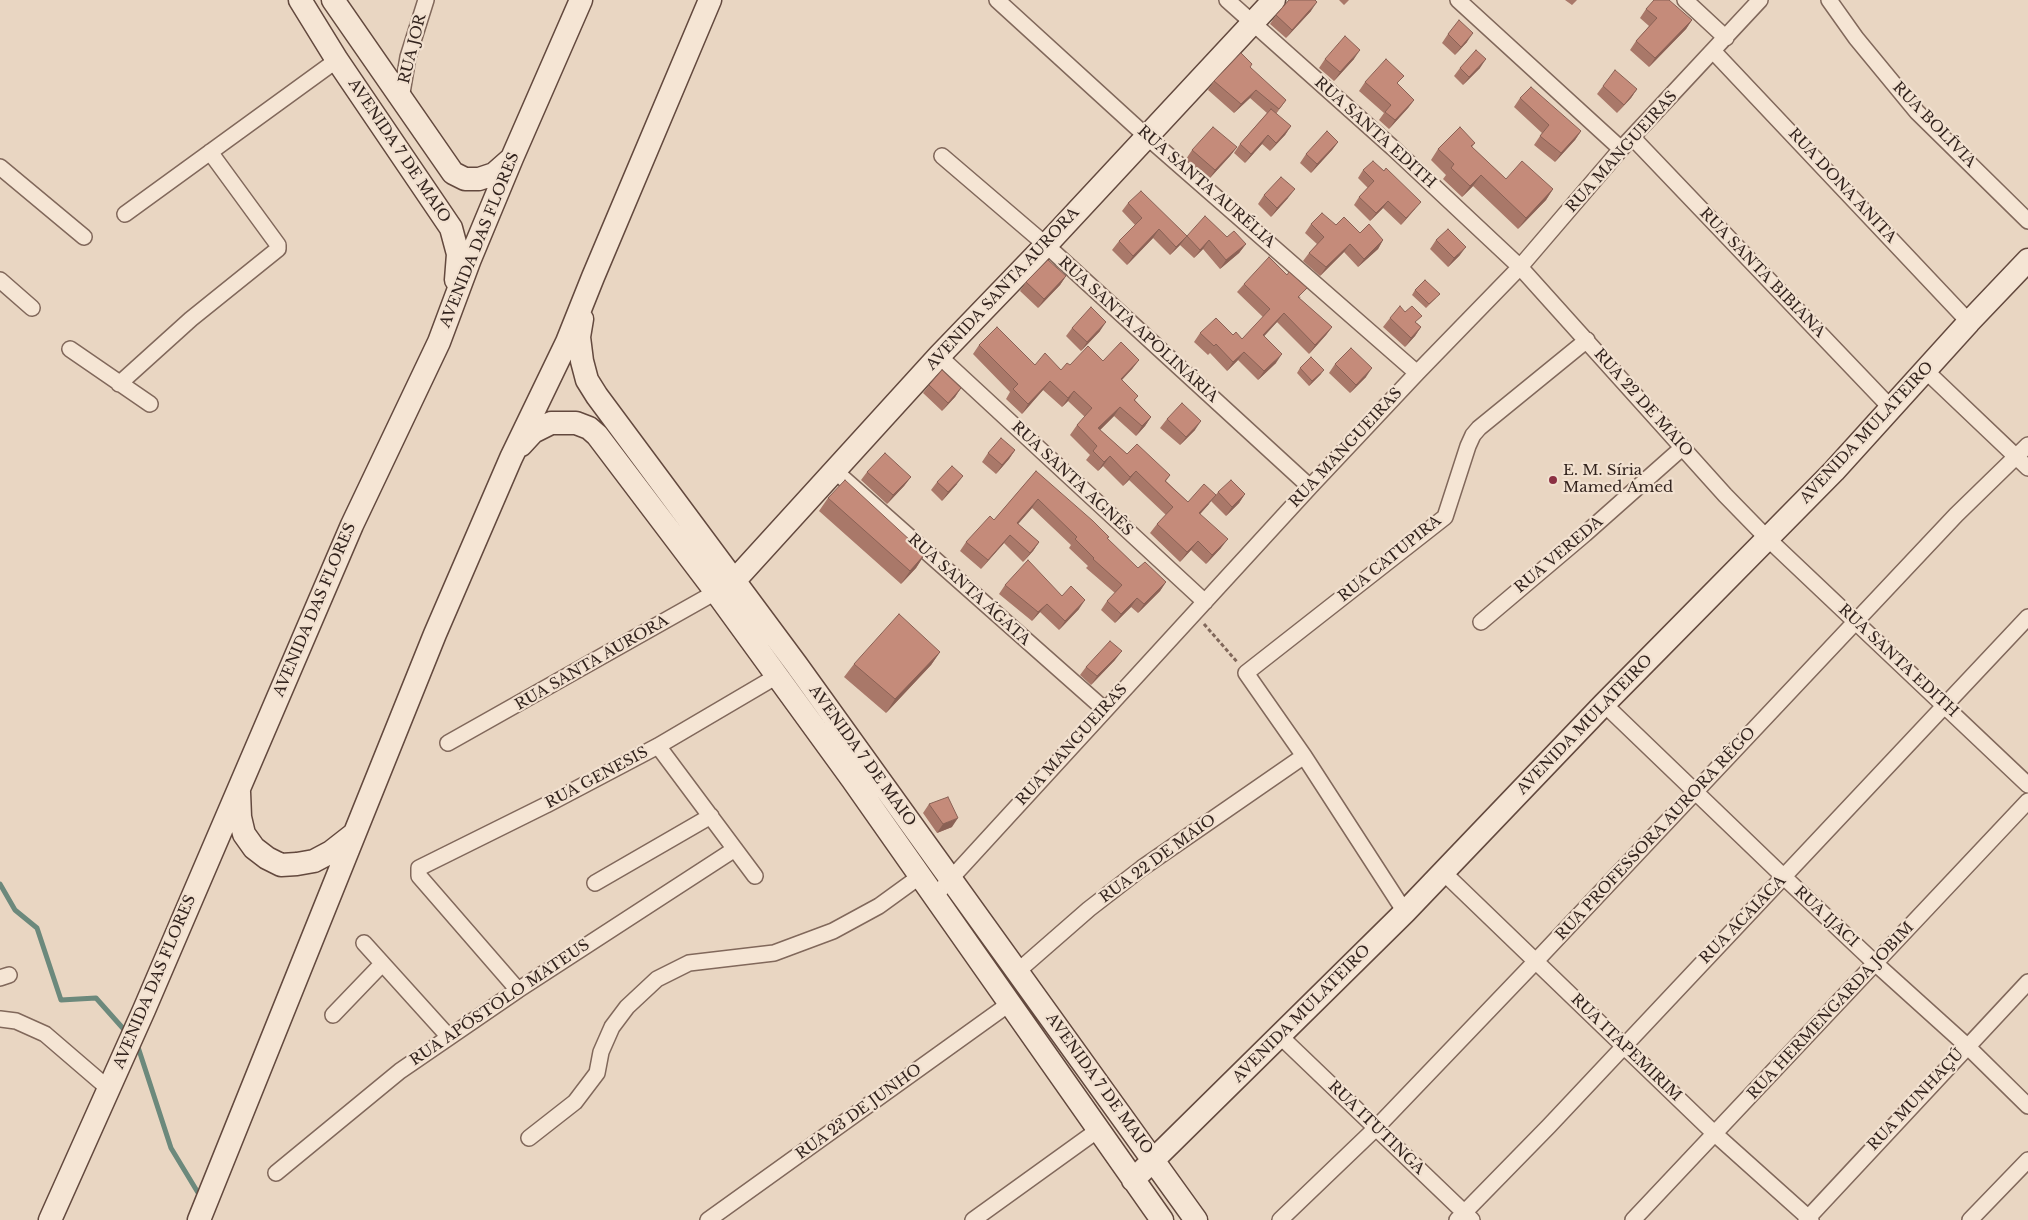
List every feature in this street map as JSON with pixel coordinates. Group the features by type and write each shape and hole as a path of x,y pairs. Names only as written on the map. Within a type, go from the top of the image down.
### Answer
{"main road":[{"name":"AVENIDA 7 DE MAIO","path":"300,0 337,60 452,228 458,254 458,269 439,342"},
{"name":"AVENIDA 7 DE MAIO","path":"333,0 453,173 465,179 479,179 494,174 512,158"},
{"name":"AVENIDA DAS FLORES","path":"50,1220 144,1010 352,525 439,342 470,259 581,0"},
{"path":"199,1220 435,634 511,458 567,342 710,0"},
{"name":"AVENIDA SANTA AURORA","path":"735,580 939,356 1046,245 1274,0"},
{"name":"AVENIDA MULATEIRO","path":"1133,1180 1444,872 1604,704 1834,471 2028,260"},
{"name":"AVENIDA 7 DE MAIO","path":"593,277 582,314 579,338 587,380 735,580 1196,1220"},
{"name":"AVENIDA 7 DE MAIO","path":"511,458 523,442 541,427 563,422 576,423 588,428 597,435 716,592 852,778 919,877 1162,1220"},
{"path":"239,786 240,817 244,834 254,848 267,858 281,865 314,861 331,852 354,834"}],"street":[{"name":"RUA JOR","path":"401,99 408,57 426,0"},
{"name":"RUA SANTA AURÉLIA","path":"997,0 1146,136 1417,373"},
{"name":"RUA SANTA EDITH","path":"1227,0 1393,148 1520,267"},
{"path":"1458,0 1622,149"},
{"path":"1684,0 1726,38"},
{"name":"RUA MANGUEIRAS","path":"934,897 1310,486 1520,267 1622,149 1714,52 1760,0"},
{"name":"RUA BOLÍVIA","path":"1829,0 1856,38 1917,112 2028,221"},
{"name":"RUA DONA ANITA","path":"1714,52 1969,322"},
{"path":"125,214 337,60"},
{"name":"RUA SANTA BIBIANA","path":"1633,138 1891,408"},
{"path":"119,384 191,319 278,249 278,245 210,152"},
{"name":"RUA SANTA APOLINÁRIA","path":"942,156 1046,245 1310,486"},
{"path":"0,167 84,237"},
{"name":"RUA 22 DE MAIO","path":"1520,267 1682,448 1767,538"},
{"path":"0,280 32,308"},
{"name":"RUA CATUPIRA","path":"1246,673 1445,517 1468,446 1479,428 1587,340"},
{"path":"70,348 150,404"},
{"name":"RUA SANTA AGNÊS","path":"939,356 1200,607"},
{"path":"1926,371 2028,468"},
{"name":"RUA PROFESSORA AURORA RÊGO","path":"1280,1220 1376,1128 1696,792 1956,515 2028,444"},
{"name":"RUA VEREDA","path":"1481,622 1585,534 1682,448"},
{"name":"RUA SANTA ÁGATA","path":"834,470 1104,709"},
{"name":"RUA SANTA EDITH","path":"1767,538 1945,705 2028,786"},
{"name":"RUA SANTA AURORA","path":"448,743 735,580"},
{"name":"RUA ACAIACA","path":"1464,1218 1624,1045 2028,617"},
{"path":"1246,673 1304,756 1405,912"},
{"name":"RUA GENESIS","path":"518,990 419,876 419,868 546,805 658,746 777,676"},
{"name":"RUA IJACI","path":"1604,704 1784,877 1967,1046 2028,1106"},
{"path":"658,746 755,876"},
{"name":"RUA 22 DE MAIO","path":"1018,971 1089,909 1142,868 1304,756"},
{"name":"RUA HERMENGARDA JOBIM","path":"1633,1220 2028,801"},
{"path":"595,883 711,816"},
{"name":"RUA APÓSTOLO MATEUS","path":"276,1173 400,1070 518,990 735,849"},
{"name":"RUA ITAPEMIRIM","path":"1444,872 1715,1134 1809,1219"},
{"path":"529,1138 575,1102 597,1073 601,1052 612,1027 627,1007 657,978 689,963 774,953 833,932 879,906 919,877"},
{"path":"364,943 449,1037"},
{"path":"333,1015 382,964"},
{"name":"RUA MUNHAÇÚ","path":"1809,1219 2028,982"},
{"name":"RUA 23 DE JUNHO","path":"708,1220 1009,1004"},
{"path":"0,1019 16,1021 45,1034 109,1088"},
{"name":"RUA ITUTINGA","path":"1280,1036 1376,1128 1464,1218"},
{"path":"973,1220 1098,1130"},
{"path":"1970,1220 2028,1160"}],"path":[{"path":"1200,607 1246,673"}],"building":[{"path":"1289,0 1315,0 1317,2 1292,30 1276,15"},
{"path":"1654,0 1669,0 1692,20 1655,58 1636,41 1657,18 1646,9"},
{"path":"1459,20 1473,33 1461,47 1448,34"},
{"path":"1345,36 1360,50 1340,72 1325,59"},
{"path":"1476,50 1486,59 1469,77 1460,68"},
{"path":"1241,53 1252,64 1250,67 1286,100 1279,109 1256,90 1241,104 1214,81"},
{"path":"1386,59 1404,76 1397,83 1414,100 1395,120 1385,112 1391,105 1365,82"},
{"path":"1615,70 1637,89 1624,105 1603,86"},
{"path":"1531,87 1581,131 1561,153 1540,136 1549,125 1520,98"},
{"path":"1271,109 1291,126 1276,143 1268,135 1251,154 1240,144"},
{"path":"1213,127 1237,147 1215,170 1192,150"},
{"path":"1460,127 1475,143 1471,146 1506,179 1522,161 1553,189 1526,218 1481,175 1470,186 1451,168 1454,164 1438,149"},
{"path":"1327,131 1338,142 1317,164 1306,154"},
{"path":"1373,161 1384,171 1386,168 1421,202 1406,218 1388,201 1376,213 1359,197 1374,181 1363,170"},
{"path":"1281,177 1295,189 1277,208 1264,195"},
{"path":"1141,191 1187,236 1176,247 1159,229 1133,256 1119,241 1142,218 1128,203"},
{"path":"1322,213 1336,225 1344,217 1360,233 1369,224 1383,240 1364,259 1350,244 1326,267 1309,253 1324,237 1311,224"},
{"path":"1205,216 1227,237 1234,231 1246,244 1226,260 1209,240 1200,250 1187,236"},
{"path":"1448,229 1466,247 1454,258 1436,240"},
{"path":"1269,257 1287,275 1289,272 1307,288 1298,297 1332,327 1315,345 1284,313 1263,335 1282,354 1264,371 1244,352 1233,362 1216,344 1214,346 1200,333 1216,318 1233,335 1236,332 1242,339 1270,309 1244,284"},
{"path":"1048,260 1066,276 1044,299 1026,282"},
{"path":"1425,280 1440,294 1429,304 1415,290"},
{"path":"1400,306 1405,312 1412,306 1422,316 1415,322 1421,327 1411,338 1390,318"},
{"path":"1091,307 1106,322 1087,342 1072,328"},
{"path":"997,327 1035,365 1045,353 1061,370 1067,363 1070,365 1088,346 1103,361 1121,342 1139,360 1121,379 1138,396 1134,400 1151,417 1142,426 1120,407 1098,428 1127,454 1137,444 1170,475 1165,481 1188,502 1204,484 1216,495 1199,513 1228,539 1212,555 1198,541 1187,552 1157,524 1173,507 1136,471 1130,477 1110,456 1104,462 1093,451 1097,446 1077,425 1092,408 1074,391 1068,398 1050,381 1028,404 1013,389 1018,384 979,345"},
{"path":"1351,348 1372,368 1356,385 1335,364"},
{"path":"1311,357 1324,370 1312,381 1300,368"},
{"path":"942,370 961,388 948,403 929,385"},
{"path":"1182,403 1201,421 1186,437 1167,419"},
{"path":"1001,438 1015,450 1002,465 988,453"},
{"path":"885,453 911,477 893,495 867,472"},
{"path":"952,466 963,476 948,492 937,482"},
{"path":"1036,471 1093,521 1109,537 1107,538 1138,568 1145,562 1166,582 1144,604 1137,598 1121,614 1107,601 1122,585 1093,559 1075,539 1077,537 1038,499 1017,523 1039,542 1030,553 1010,535 988,560 966,542 990,516 994,520"},
{"path":"845,480 925,554 910,571 828,498"},
{"path":"1231,480 1245,494 1232,507 1218,492"},
{"path":"1028,560 1062,596 1071,586 1085,600 1065,621 1047,604 1038,612 1005,585"},
{"path":"899,614 940,652 895,699 854,664"},
{"path":"1110,641 1122,651 1097,676 1086,667"},
{"path":"948,797 958,818 943,824 929,804"}],"waterway":[{"path":"0,884 15,910 37,928 61,1000 96,998 128,1034"},
{"path":"137,1044 171,1148 200,1196"}],"place":[{"name":"E. M. Síria Mamed Amed","path":"1553,480"}]}
